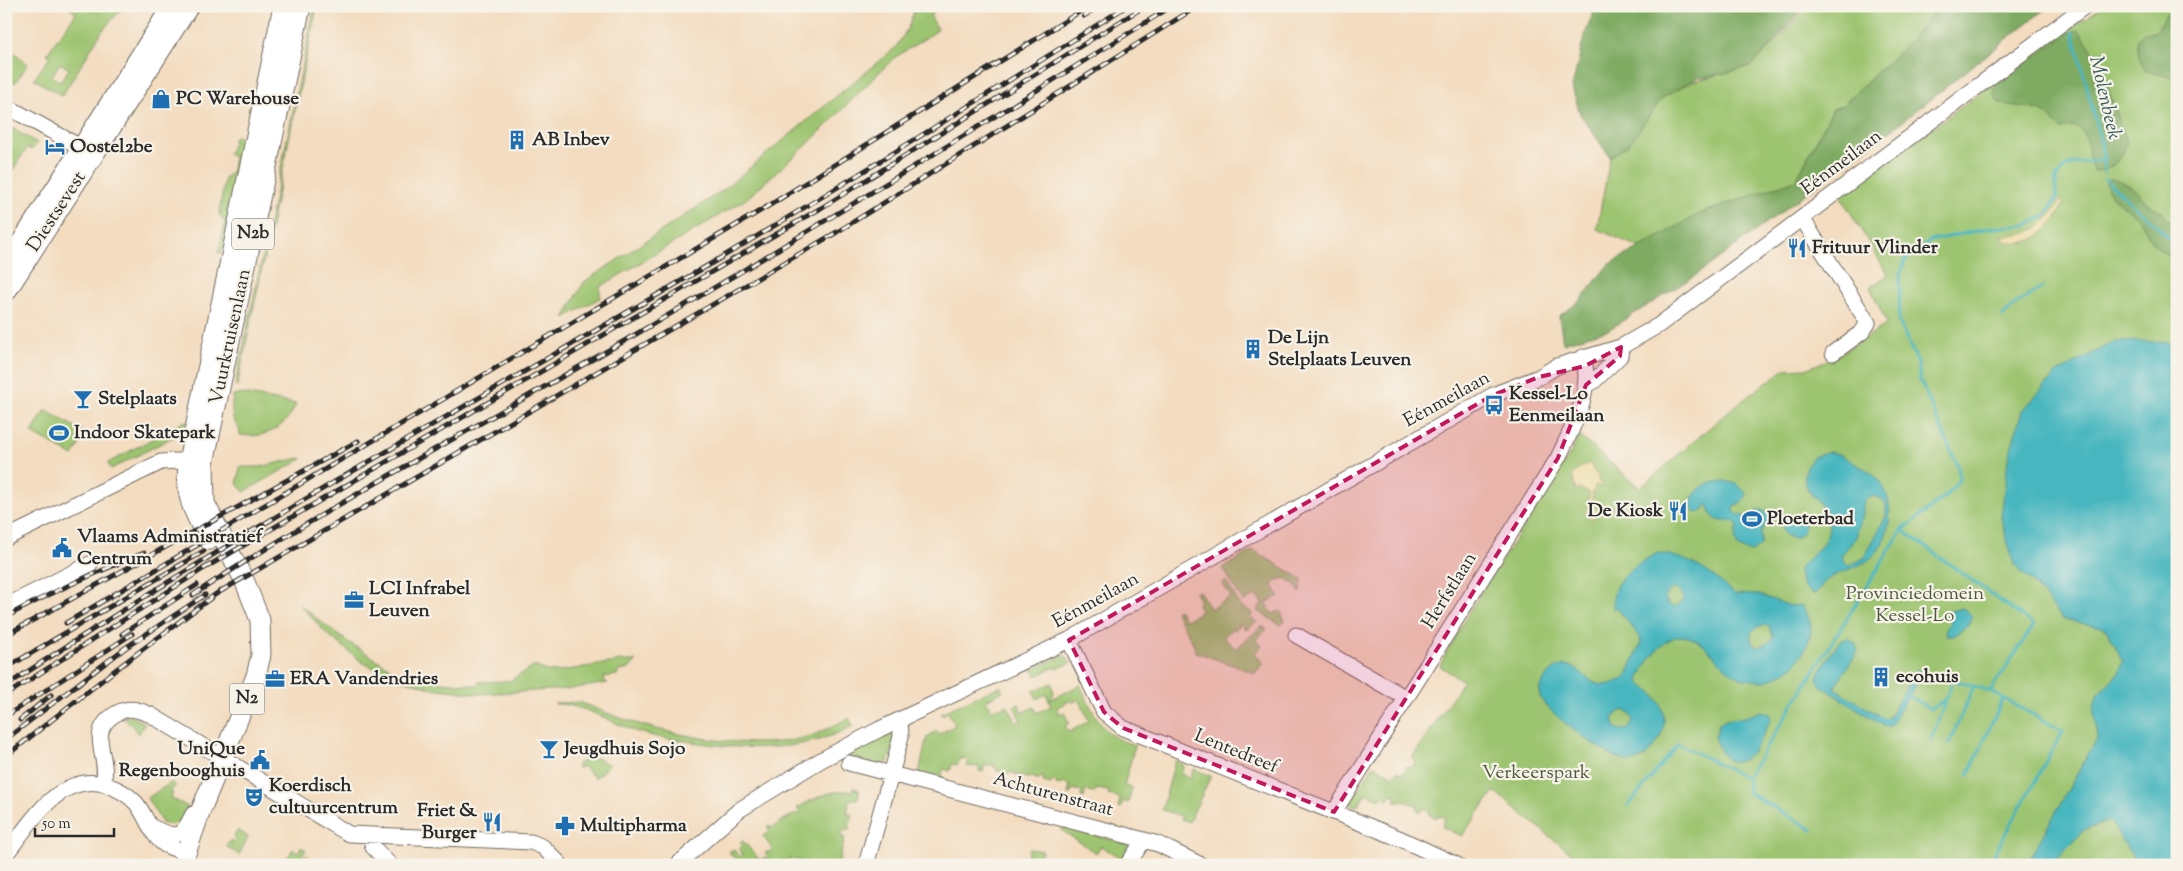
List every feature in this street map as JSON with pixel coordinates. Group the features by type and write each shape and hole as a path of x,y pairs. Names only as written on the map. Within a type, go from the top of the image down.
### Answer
{"main road":[{"name":"Diestsevest","path":"6,266 172,6"},
{"name":"Diestsevest","path":"6,292 189,6"},
{"name":"Vuurkruisenlaan","path":"196,462 282,6"},
{"name":"Vuurkruisenlaan","path":"196,462 301,6"},
{"name":"N2","path":"185,859 201,810 256,676 261,637 260,620 255,603 205,504 196,462"}],"street":[{"name":"Eénmeilaan","path":"677,865 723,823 760,796 822,759 1069,640 1493,395 1539,377 1560,375 1584,362 1618,353 1659,325 2084,6"},
{"path":"6,106 82,148"},
{"path":"1802,218 1868,323 1862,332 1833,353"},
{"path":"1586,385 1593,382 1618,353"},
{"name":"Herfstlaan","path":"1334,812 1558,458 1575,419 1586,385 1584,362"},
{"path":"6,538 161,462 196,462"},
{"path":"6,606 90,564"},
{"path":"1296,635 1406,698"},
{"name":"Lentedreef","path":"1069,640 1104,712 1123,728 1334,812 1430,859 1457,865"},
{"path":"103,784 105,776 99,739 101,730 111,717 127,709 137,709 151,715 349,834 531,842 543,847 561,865"},
{"path":"866,865 901,736 900,720"},
{"name":"Achturenstraat","path":"849,763 1158,844 1201,865"},
{"path":"6,854 46,804 59,793 81,784 103,784 119,790 131,799 142,812 150,827 166,845 185,859"},
{"path":"150,827 168,835 178,835 185,830 193,814 201,810"},
{"path":"370,836 373,847 390,865"},
{"path":"1127,865 1144,840"}],"highlighted area":[{"path":"1621,347 1620,356 1586,385 1558,458 1334,812 1123,728 1104,712 1069,640 1493,395 1539,377 1585,366"}],"green space":[{"path":"71,6 124,6 102,31 62,96 34,79 50,57 47,54 76,13 69,8","holes":["60,63 69,69 60,82 52,76"]},
{"path":"315,6 317,6 237,387 235,386"},
{"path":"916,6 943,6 930,15 938,30 894,58 808,144 745,200 600,287 600,298 564,318 584,282 723,190 896,47 908,28"},
{"path":"1596,6 1806,6 1753,65 1726,73 1697,78 1662,98 1629,144 1610,157 1580,114 1572,87 1584,37"},
{"path":"1810,6 1938,6 1911,40 1843,105 1833,109 1796,180 1699,214 1641,248 1597,229 1610,157 1629,144 1662,98 1691,82 1753,65"},
{"path":"1938,6 2049,6 1895,127 1698,274 1608,330 1563,343 1559,316 1580,301 1608,265 1699,214 1796,180 1833,109 1843,105 1911,40"},
{"name":"Provinciedomein Kessel-Lo","path":"2104,6 2177,6 2177,865 1585,865 1494,791 1462,836 1442,827 1445,818 1438,815 1436,818 1429,815 1430,811 1423,808 1421,812 1417,810 1418,806 1402,800 1399,802 1395,801 1397,796 1392,794 1390,799 1381,796 1380,799 1366,793 1356,807 1349,804 1374,765 1393,776 1397,771 1402,774 1407,766 1411,768 1416,761 1412,758 1463,681 1440,666 1443,659 1472,607 1569,456 1579,436 1640,488 1731,409 1785,369 1808,368 1835,357 1887,324 1870,287 1888,275 1840,195 2056,38"},
{"path":"2174,6 2177,6 2177,80 2144,69 2139,57 2137,41 2144,33 2155,32"},
{"path":"2079,30 2098,59 2127,143 2119,159 2111,167 2100,171 2094,171 2091,165 2086,138 2078,127 2061,129 2050,116 2043,112 1998,102 1993,92 1997,84 2069,33"},
{"path":"6,46 28,64 15,83 6,78"},
{"path":"6,125 37,143 32,150 27,148 12,171 6,169"},
{"path":"237,136 246,143 236,196 239,158 234,196 222,253 218,253 225,222 219,214 225,177 231,174 234,157 228,154 233,144 233,138"},
{"path":"2112,178 2136,190 2147,203 2162,212 2166,218 2177,226 2177,261 2155,246 2139,219 2110,193 2106,182"},
{"path":"243,394 296,404 287,420 274,430 258,435 240,435 239,428 233,418 232,405 233,396"},
{"name":"Indoor Skatepark","path":"45,410 86,433 73,456 32,433"},
{"path":"185,421 188,424 187,430 111,469 108,463"},
{"path":"299,458 302,459 244,492 237,484 240,467 260,467"},
{"path":"1253,550 1302,579 1300,593 1295,585 1285,578 1277,580 1273,586 1279,596 1266,603 1272,614 1280,611 1285,621 1281,625 1257,611 1263,602 1255,596 1243,602 1223,568"},
{"path":"1226,581 1241,607 1253,613 1250,618 1257,622 1246,629 1241,624 1235,630 1233,628 1224,637 1236,649 1262,626 1267,629 1256,640 1262,646 1254,654 1264,663 1255,673 1196,652 1175,611 1178,609 1185,620 1201,612 1197,604 1200,601 1195,593 1199,591 1211,609 1231,597 1222,583"},
{"path":"300,605 339,636 393,670 441,682 476,685 479,682 509,681 535,666 546,671 556,672 621,661 636,661 629,669 619,671 617,675 604,677 605,682 608,683 571,689 479,694 431,688 393,677 363,663 325,632"},
{"path":"1063,655 1071,663 1056,669 1055,667 1036,676 1032,669"},
{"path":"1052,683 1054,693 1050,700 1080,685 1101,724 1113,736 1135,745 1124,786 1132,788 1128,803 1123,801 1121,808 1118,807 1120,798 1108,795 1109,791 1096,789 1095,793 1086,790 1084,798 1081,797 1082,791 1072,789 1071,794 1068,794 1070,785 1056,784 1056,781 1053,780 1051,784 1043,782 1044,778 1041,777 1040,779 1035,779 1034,777 1027,778 1010,772 1009,774 997,771 994,765 985,765 983,772 979,771 980,767 966,766 968,760 960,758 957,765 952,764 950,771 943,769 941,777 947,780 919,773 927,737 937,731 939,734 955,725 948,712 942,715 941,713 1000,686 1003,691 986,700 992,711 997,707 998,709 1007,705 1017,723 1021,721 1014,706 1019,704 1022,713 1034,707 1037,713 1051,706 1046,694 1037,699 1033,691","holes":["1079,699 1089,721 1069,732 1065,726 1069,723 1064,712 1060,714 1057,707 1071,700 1072,703"]},
{"path":"579,702 648,727 716,740 763,743 784,742 821,732 849,718 853,726 813,741 792,745 750,748 668,739 650,735 638,732 587,710 555,704"},
{"path":"131,716 145,723 139,734 123,718"},
{"path":"887,733 895,736 896,741 886,766 847,758 846,754"},
{"path":"589,758 597,758 609,765 595,778 582,766 579,769 576,765"},
{"path":"1175,761 1184,765 1181,774 1190,778 1194,769 1211,776 1189,822 1181,819 1181,816 1162,810"},
{"path":"172,782 176,786 170,791 173,793 171,798 188,807 182,821 171,825 162,823 147,798"},
{"path":"853,788 859,790 858,799 852,799 847,804 849,805 847,813 853,815 848,825 850,825 849,830 842,831 841,836 845,838 838,865 810,865 791,858 784,865 732,865 736,860 729,852 733,849 740,857 743,855 739,849 743,846 740,843 742,840 760,860 765,859 768,857 765,853 773,850 763,836 770,831 767,827 769,825 772,828 784,819 787,821 786,818 800,813 797,808 817,798 831,793 852,792"},
{"path":"1063,827 1131,845 1122,859 1101,846 1096,853 1061,830"},
{"path":"238,830 248,837 239,855 226,846 231,840 233,842 235,840 233,838"},
{"path":"301,847 306,850 301,857 308,856 303,865 283,865 293,849 298,852"},
{"path":"1029,849 1043,851 1034,865 1025,865"}],"sand":[{"path":"2060,200 2063,202 2055,219 2041,234 2023,243 2004,240 2003,235 2021,234 2045,222"},
{"path":"1590,463 1601,484 1601,487 1596,485 1592,496 1594,506 1599,512 1591,520 1584,512 1590,507 1588,500 1590,493 1580,489 1576,491 1572,475"}],"water":[{"path":"2146,341 2177,344 2177,865 2138,865 2110,821 2084,830 2051,865 2026,865 2098,737 2093,707 2098,695 2119,672 2123,662 2108,631 2101,627 2064,620 2032,582 2014,565 2001,518 2008,459 2022,411 2057,373 2113,342"},
{"path":"1830,452 1842,456 1869,472 1881,483 1890,509 1888,527 1877,552 1866,562 1827,580 1815,594 1808,591 1803,585 1799,569 1823,543 1828,532 1829,520 1825,511 1808,488 1805,480 1806,470 1813,457","holes":["1874,496 1882,499 1886,504 1886,516 1864,558 1848,566 1842,560 1842,555 1857,536 1863,516 1864,500"]},
{"path":"1725,481 1737,484 1747,494 1744,500 1734,507 1735,513 1749,518 1754,516 1756,511 1761,510 1768,513 1768,522 1761,532 1761,545 1752,552 1738,548 1735,537 1738,526 1734,521 1714,518 1707,504 1698,513 1694,512 1690,505 1695,494 1707,484"},
{"path":"1789,516 1797,516 1804,523 1804,531 1797,538 1789,538 1782,531 1782,523"},
{"path":"1658,553 1691,562 1735,594 1759,595 1791,606 1801,605 1808,617 1811,631 1804,652 1793,666 1775,678 1763,681 1743,679 1737,676 1728,670 1704,645 1689,637 1680,636 1673,638 1660,647 1644,669 1639,682 1651,692 1660,704 1664,716 1663,730 1657,743 1649,753 1634,762 1630,762 1621,760 1579,734 1551,711 1542,701 1539,690 1545,678 1552,671 1566,665 1577,670 1592,682 1602,685 1616,682 1626,677 1641,643 1640,637 1617,608 1613,609 1614,593 1616,586 1626,574","holes":["1674,589 1680,592 1683,597 1682,602 1674,607 1669,605 1665,598 1667,592","1766,625 1770,627 1773,637 1767,644 1756,648 1751,640 1751,633 1757,627","1623,710 1631,714 1633,720 1629,729 1616,728 1613,719 1617,713"]},
{"path":"1963,608 1972,616 1970,624 1953,636 1947,636 1946,630 1951,620 1946,617 1951,611"},
{"path":"1847,638 1855,643 1858,651 1834,688 1885,719 1889,717 1917,669 1923,673 1890,726 1884,726 1820,685 1817,678 1826,661 1837,645"},
{"path":"1761,711 1769,713 1771,719 1760,741 1745,758 1737,762 1729,760 1722,753 1715,737 1719,724 1726,720 1745,717"}],"waterway":[{"name":"Molenbeek","path":"2073,32 2101,143 2104,172"},
{"path":"1628,806 1678,744 1747,778 1902,530 1941,500 1958,481 1959,474 1956,462 1920,380 1918,363 1899,322 1900,276 1905,260 1930,241 1989,228 2027,225 2048,214 2056,198 2056,178 2065,167 2104,159"},
{"name":"Molenbeek","path":"2105,179 2177,245"},
{"path":"2002,317 2016,304 2043,287"},
{"path":"1902,530 2034,625 1990,691 2063,731 1988,865"},
{"path":"1931,740 1953,680 1990,691"},
{"path":"1949,743 1974,686"},
{"path":"1909,696 1931,709 1945,700"},
{"path":"1968,775 2003,699"},
{"path":"1747,778 1749,793 1813,830"}],"railway":[{"path":"66,623 770,205 1089,6"},
{"path":"1084,16 1100,6"},
{"path":"6,686 178,576 442,419 707,266 970,105 1127,6"},
{"path":"6,695 203,569 821,208 1145,6"},
{"path":"193,595 302,527 638,333 772,253 1172,6"},
{"path":"6,756 216,594 837,232 1198,6"},
{"path":"6,635 358,441"},
{"path":"6,668 204,551"},
{"path":"6,617 74,583 144,553"},
{"path":"122,634 197,585"},
{"path":"6,739 125,648 205,595"},
{"path":"6,716 132,634"},
{"path":"20,720 51,695"}],"place":[{"name":"PC Warehouse","path":"161,99"},
{"name":"AB Inbev","path":"517,140"},
{"name":"Oostel2be","path":"55,147"},
{"name":"Frituur Vlinder","path":"1797,248"},
{"name":"De Lijn Stelplaats Leuven","path":"1253,349"},
{"name":"Stelplaats","path":"83,399"},
{"name":"Kessel-Lo Eenmeilaan","path":"1494,405"},
{"name":"Indoor Skatepark","path":"59,433"},
{"name":"De Kiosk","path":"1678,511"},
{"name":"Ploeterbad","path":"1752,519"},
{"name":"Vlaams Administratief Centrum","path":"62,548"},
{"name":"LCI Infrabel Leuven","path":"354,600"},
{"name":"ecohuis","path":"1881,677"},
{"name":"ERA Vandendries","path":"275,679"},
{"name":"Jeugdhuis Sojo","path":"549,749"},
{"name":"UniQue Regenbooghuis","path":"260,760"},
{"name":"Koerdisch cultuurcentrum","path":"254,797"},
{"name":"Friet & Burger","path":"492,822"},
{"name":"Multipharma","path":"565,826"}],"park label":[{"name":"Verkeerspark","path":"1536,773"}]}
